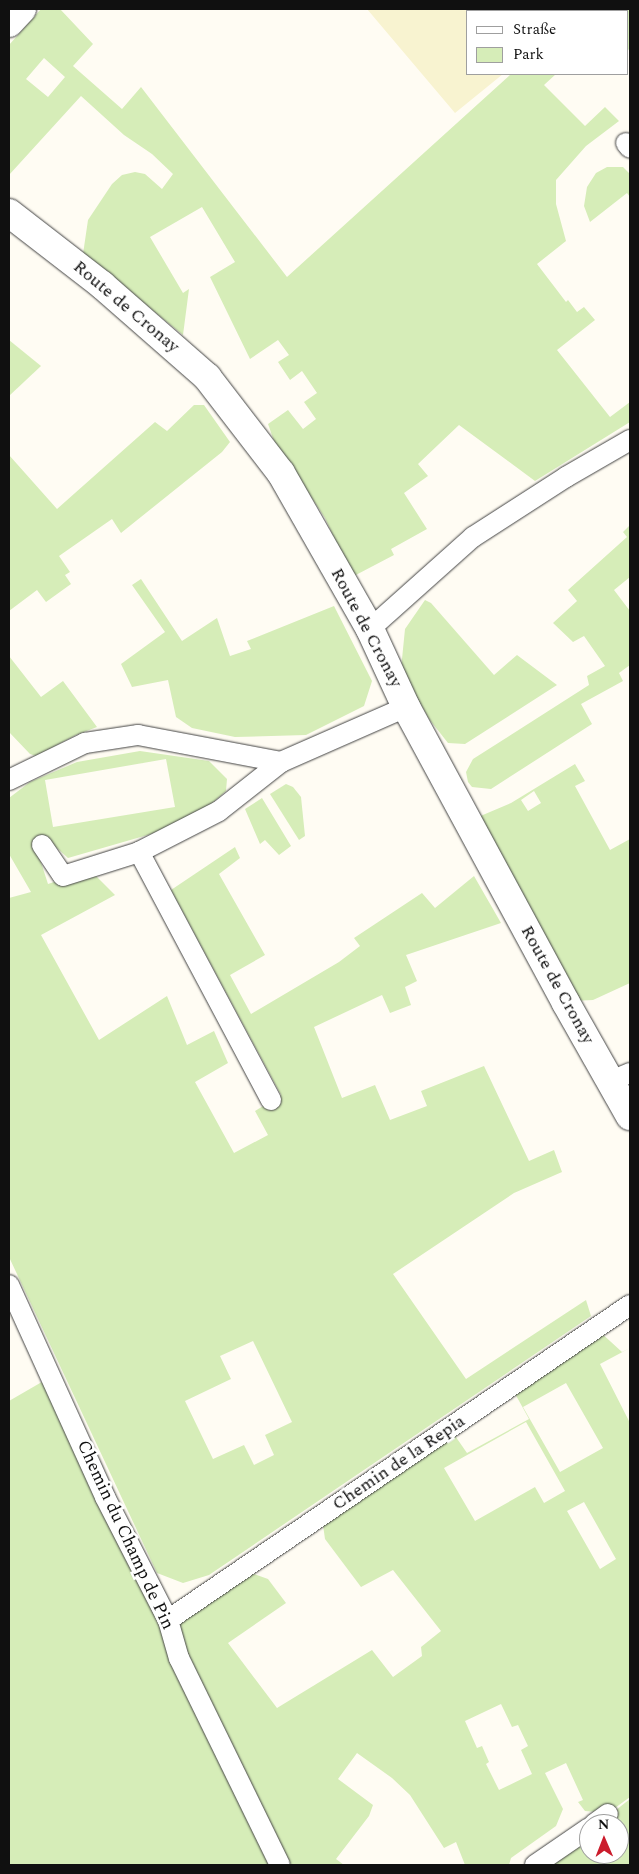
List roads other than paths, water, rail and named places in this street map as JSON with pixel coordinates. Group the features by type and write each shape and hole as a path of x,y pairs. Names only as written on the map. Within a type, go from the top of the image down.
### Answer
{"street":[{"path":"9,23 22,9"},
{"name":"Route de Cronay","path":"9,213 102,285 207,376 280,473 370,629 406,707 561,994 621,1077 630,1116"}],"lane":[{"path":"370,629 472,537 566,477 630,440"},
{"path":"42,844 63,876 139,852 219,811 281,762 406,707"},
{"path":"9,780 84,743 138,735 281,762"},
{"path":"139,852 271,1100"},
{"name":"Chemin du Champ de Pin","path":"9,1285 106,1497 168,1620 179,1658 280,1865"},
{"name":"Chemin de la Repia","path":"168,1620 630,1305"},
{"path":"535,1865 579,1835"}]}
